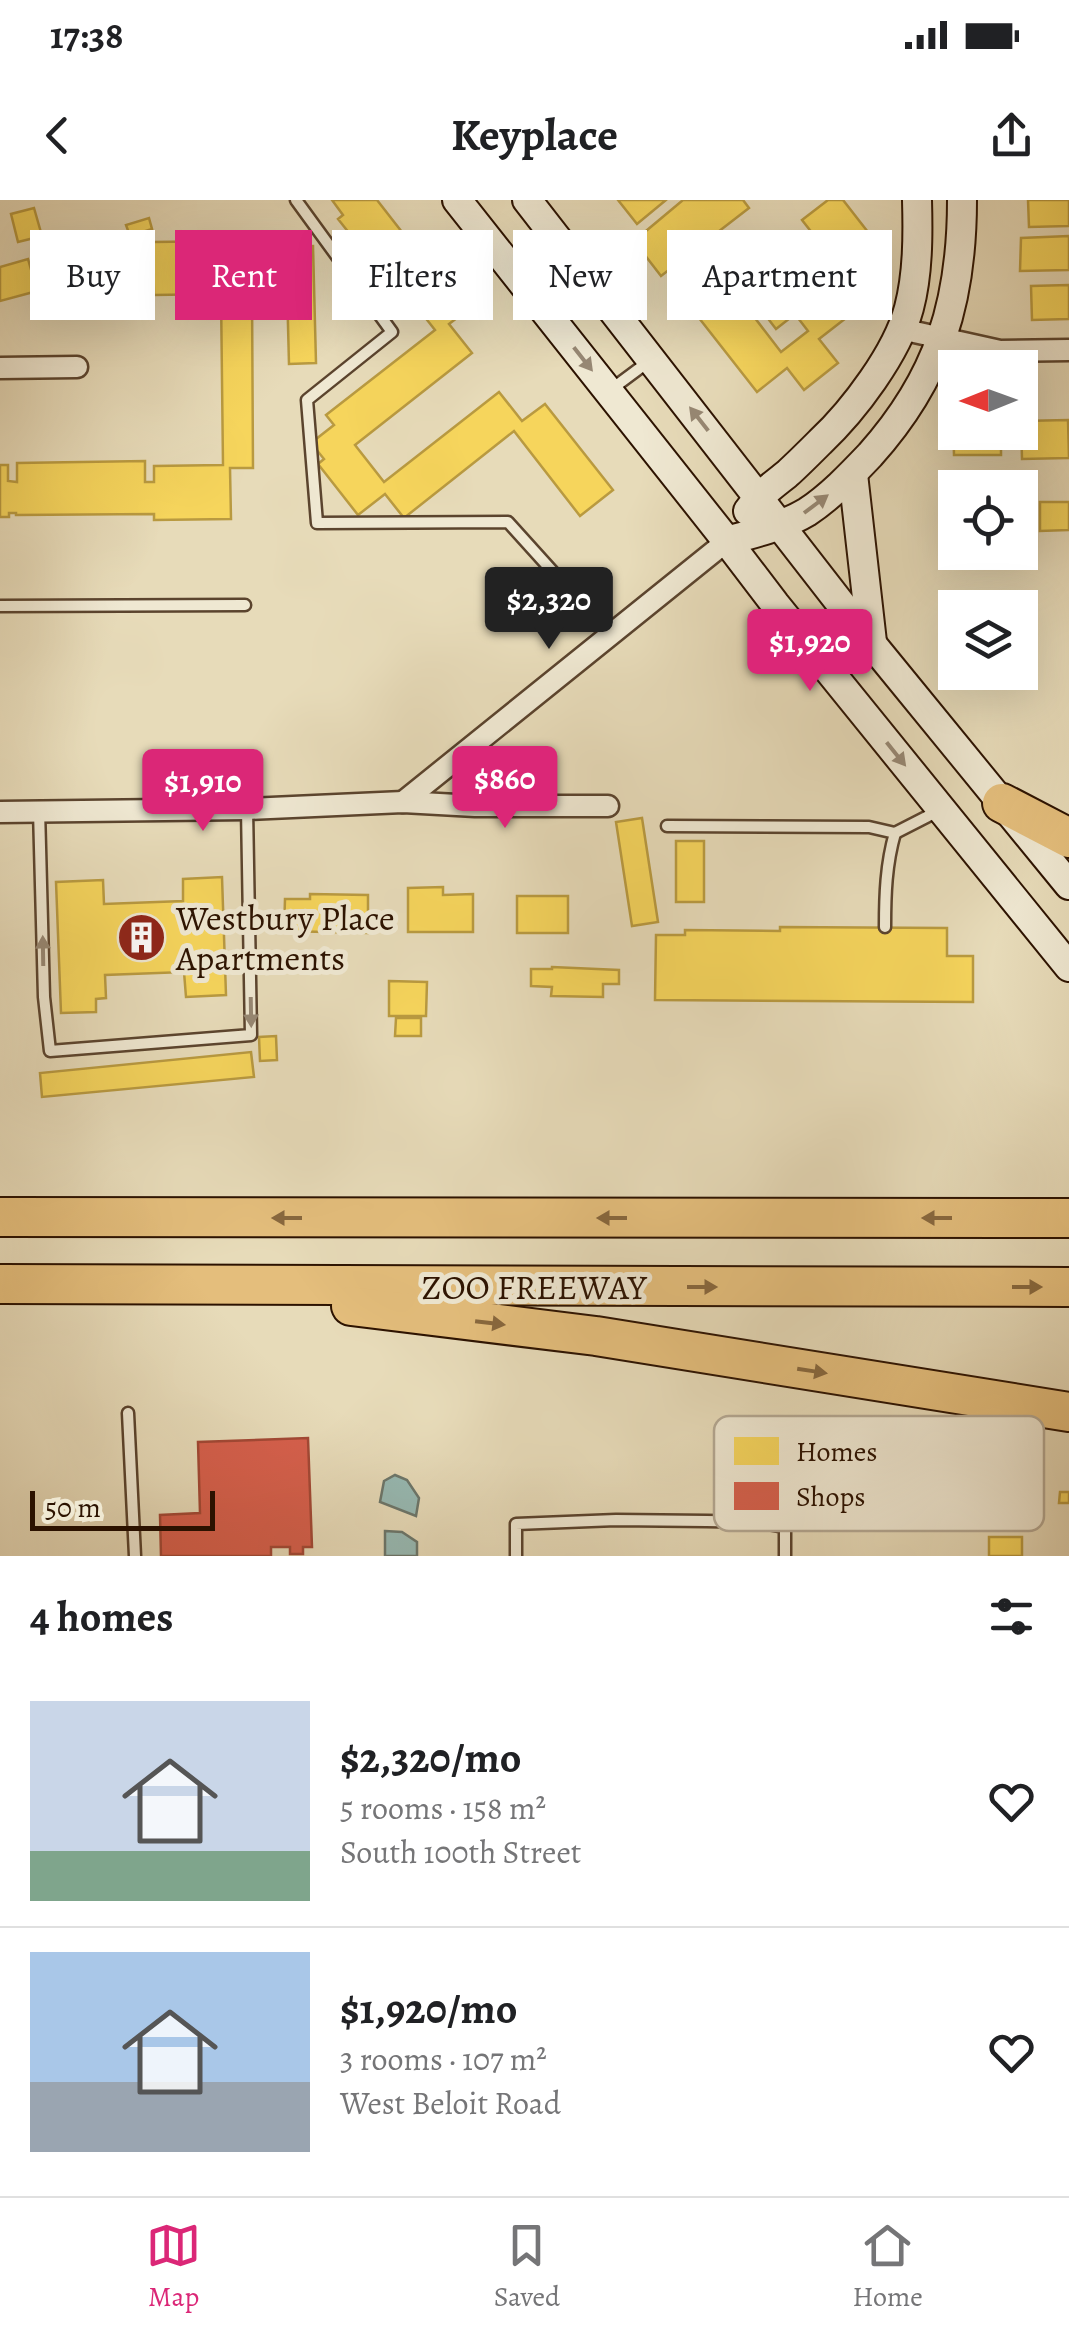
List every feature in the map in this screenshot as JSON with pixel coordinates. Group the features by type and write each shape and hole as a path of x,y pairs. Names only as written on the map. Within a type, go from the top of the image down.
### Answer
{"highway":[{"path":"1002,803 1069,838"},
{"name":"ZOO FREEWAY","path":"0,1218 1069,1218"},
{"name":"ZOO FREEWAY","path":"0,1284 1069,1287"},
{"path":"185,1286 596,1336 1069,1412"}],"main road":[{"path":"457,200 774,604 1069,967"},
{"path":"526,200 872,644 1069,885"},
{"path":"727,540 758,497 845,416 877,372 910,306 916,267 917,200"},
{"path":"727,540 781,525 808,511 852,474 901,418 924,381 942,338 962,239 962,200"},
{"path":"852,474 872,644"}],"street":[{"path":"901,329 1000,351 1069,350"},
{"path":"0,368 76,368"},
{"path":"403,802 727,540"},
{"path":"0,812 247,809 403,802 608,806"}],"lane":[{"path":"296,200 392,332 307,400 316,523 508,522 610,635"},
{"path":"608,392 652,359"},
{"path":"0,606 245,605"},
{"path":"834,677 872,644"},
{"path":"39,810 44,997 50,1051 251,1034 247,809"},
{"path":"667,826 869,827 895,832 941,810"},
{"path":"885,928 884,894 895,832"},
{"path":"128,1413 135,1556"},
{"path":"516,1556 516,1524 714,1521"}],"water":[{"path":"395,1475 407,1480 419,1498 416,1516 380,1502 384,1481"},
{"path":"385,1531 402,1532 417,1542 417,1556 385,1556"}],"building: Homes":[{"path":"332,200 377,200 400,230 347,230 338,219 343,215"},
{"path":"618,200 666,200 637,224"},
{"path":"683,200 743,200 749,208 721,230 667,230 667,271 661,276 647,258 647,230"},
{"path":"828,200 843,200 866,230 810,230 802,220"},
{"path":"1028,200 1069,200 1069,226 1029,227"},
{"path":"34,208 40,230 30,230 30,239 18,242 11,214"},
{"path":"149,218 152,229 128,230 126,225"},
{"path":"1069,236 1069,270 1020,271 1021,238"},
{"path":"155,242 175,242 175,295 155,295"},
{"path":"312,246 316,363 289,364 288,320 312,320"},
{"path":"28,259 30,293 0,301 0,267"},
{"path":"1069,285 1069,319 1032,320 1031,286"},
{"path":"221,320 252,320 253,468 230,468 231,519 154,520 154,514 9,513 9,517 0,517 0,465 8,465 8,481 17,482 17,463 145,461 145,482 154,482 154,466 223,465"},
{"path":"427,320 454,320 449,324 472,353 355,445 384,482 499,392 522,421 545,404 613,490 580,516 514,431 404,518 385,494 358,515 318,464 324,459 311,443 334,425 326,415 435,330"},
{"path":"701,320 756,320 781,352 808,331 800,320 843,320 819,339 838,363 804,390 787,368 757,392"},
{"path":"769,320 787,320 776,329"},
{"path":"1068,420 1069,458 1022,459 1022,450 1038,450 1038,421"},
{"path":"954,450 1001,450 1001,455 954,455"},
{"path":"1040,502 1069,502 1069,530 1040,531"},
{"path":"642,818 658,922 632,926 616,822"},
{"path":"676,841 704,841 704,902 676,902"},
{"name":"Westbury Place Apartments","path":"222,877 226,995 186,997 184,972 105,975 106,998 96,999 96,1012 61,1013 56,882 103,880 104,904 183,901 183,879"},
{"path":"443,887 443,895 473,894 473,932 408,932 408,888"},
{"path":"310,894 368,895 368,933 284,931 285,899 310,899"},
{"path":"517,896 568,896 568,933 517,933"},
{"path":"780,927 947,928 947,956 973,956 973,1002 655,1000 656,935 685,935 685,930 780,931"},
{"path":"531,969 619,970 619,984 603,984 603,997 551,996 552,987 531,986"},
{"path":"389,981 427,982 426,1016 389,1016"},
{"path":"396,1018 421,1018 421,1036 395,1036"},
{"path":"276,1036 277,1060 260,1061 259,1037"},
{"path":"251,1052 254,1077 42,1097 40,1073"},
{"path":"1060,1492 1069,1492 1069,1503 1059,1503"},
{"path":"989,1537 1022,1537 1022,1556 989,1556"}],"building: Shops":[{"path":"308,1438 312,1547 303,1547 303,1554 290,1554 290,1547 271,1547 271,1556 161,1556 160,1515 200,1513 198,1442"}],"place":[{"name":"Westbury Place Apartments","path":"141,938"}]}
